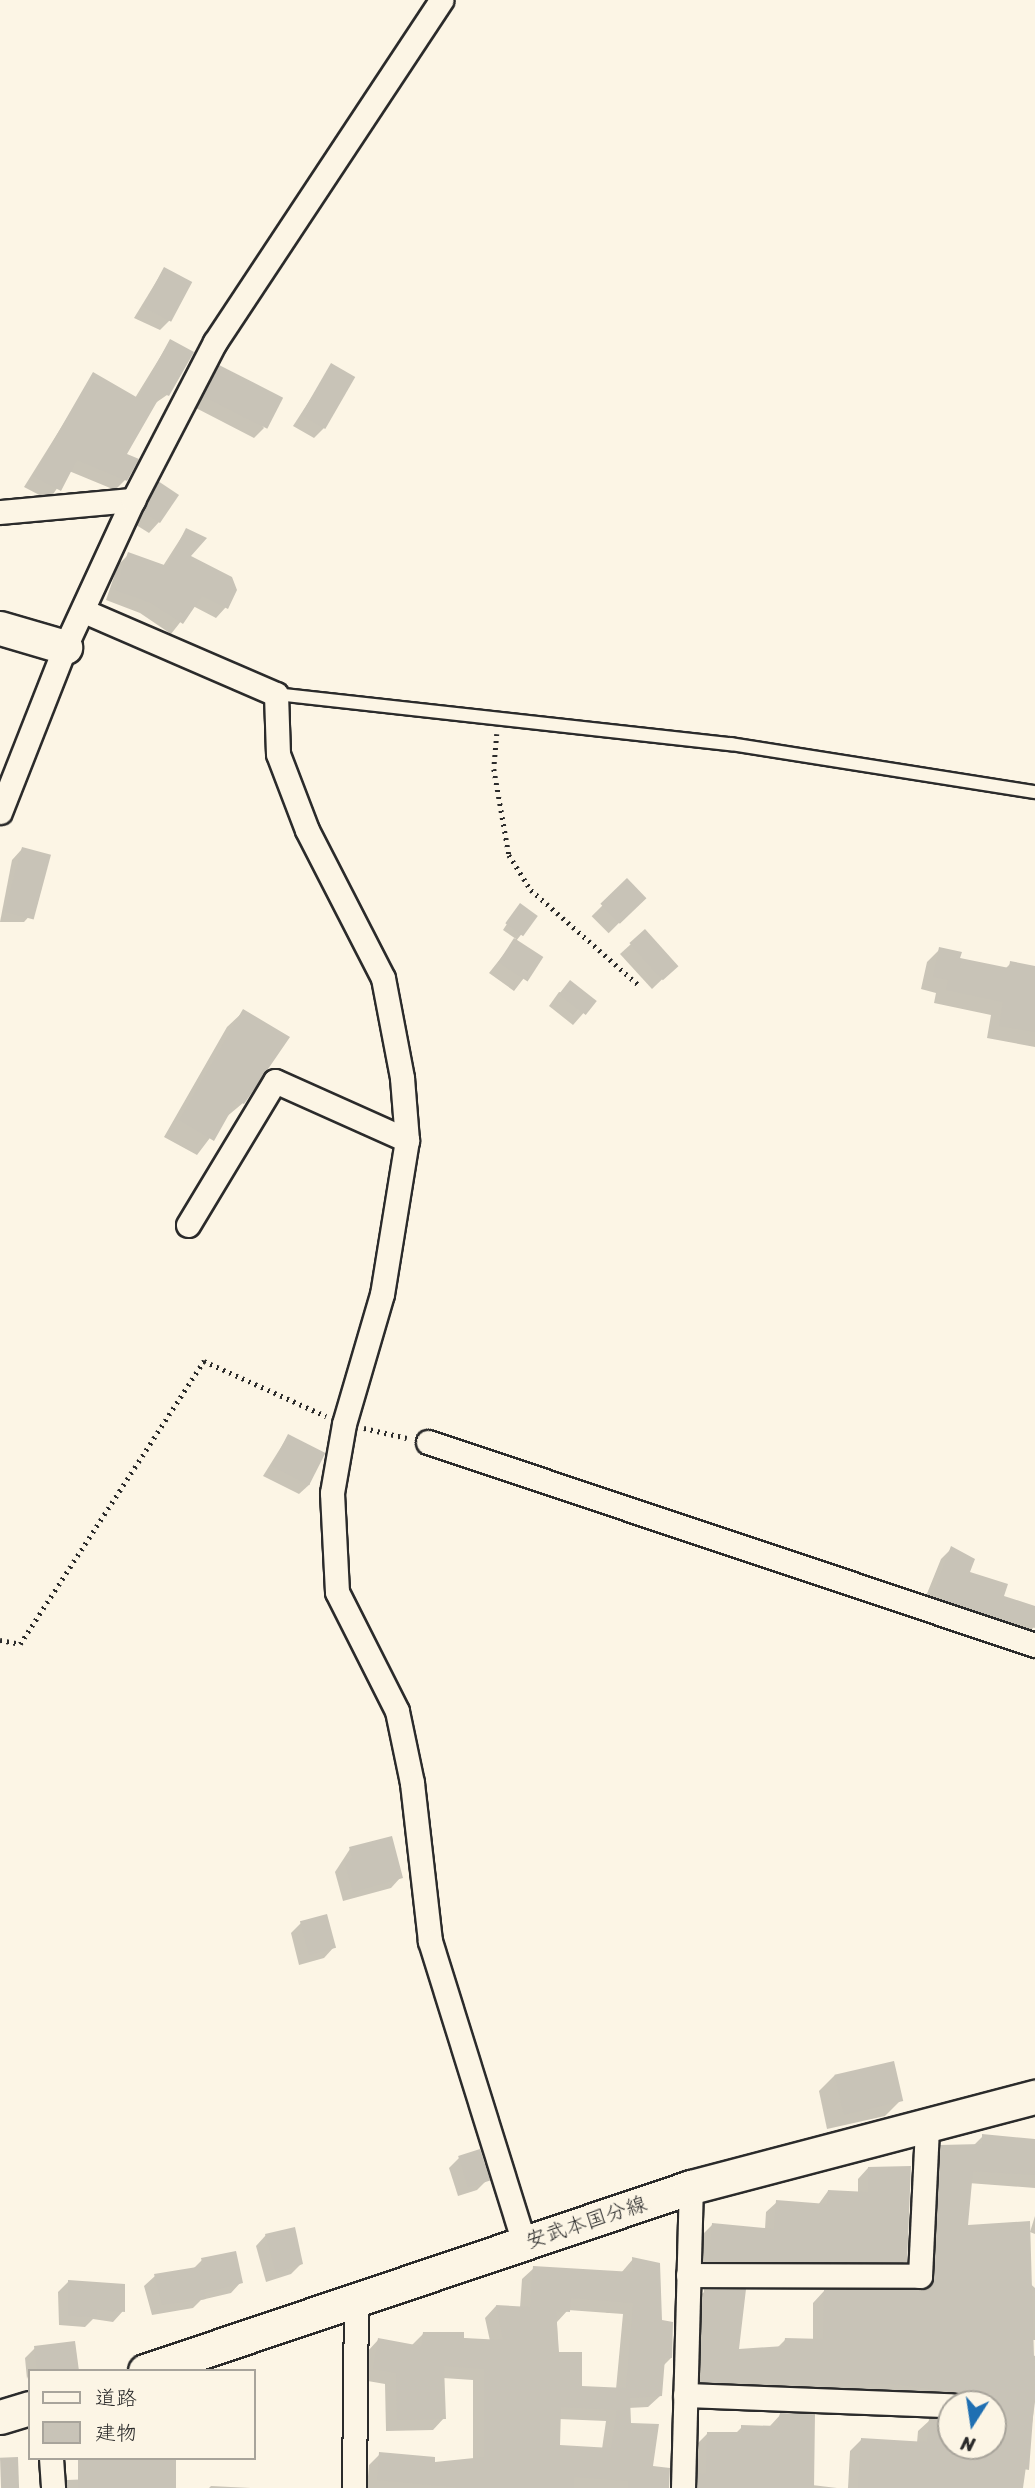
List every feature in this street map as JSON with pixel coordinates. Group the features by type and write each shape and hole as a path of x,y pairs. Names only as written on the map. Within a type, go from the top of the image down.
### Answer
{"main road":[{"path":"0,628 65,648"},
{"name":"安武本国分線","path":"151,2369 691,2187 927,2129 1035,2097"},
{"path":"0,2417 28,2409"}],"street":[{"path":"0,812 65,648 133,500 215,342 440,0"},
{"path":"0,512 133,500"},
{"path":"84,611 276,694 278,754 313,841 383,978 402,1078 407,1140 382,1294 344,1424 332,1493 337,1592 397,1711 412,1783 430,1941 524,2242"},
{"path":"188,1225 275,1081 407,1140"},
{"path":"428,1442 1035,1645"},
{"path":"688,2275 920,2276 927,2129"},
{"path":"683,2488 691,2187"},
{"path":"354,2488 356,2302"},
{"path":"685,2395 937,2404"},
{"path":"51,2460 52,2488"}],"lane":[{"path":"276,694 731,744 1035,792"}],"path":[{"path":"496,717 495,769 509,855 531,890 640,986"},
{"path":"0,1640 20,1644 204,1361 344,1424 428,1442"}],"building":[{"path":"164,267 192,282 171,322 143,307"},
{"path":"170,339 194,352 169,396 162,393 127,454 139,459 127,481 77,460 61,491 33,476 93,372 138,398"},
{"path":"331,363 355,377 325,429 301,415"},
{"path":"219,365 283,398 267,429 203,396"},
{"path":"158,481 179,495 160,523 143,512"},
{"path":"186,528 207,538 191,556 232,577 237,590 228,609 202,596 183,624 151,603 115,590 128,552 167,566"},
{"path":"22,847 51,855 34,919 5,912"},
{"path":"627,878 646,898 620,924 600,904"},
{"path":"520,903 538,916 523,936 505,923"},
{"path":"645,929 678,966 663,980 629,943"},
{"path":"514,938 543,957 528,981 498,962"},
{"path":"939,947 962,952 960,958 1009,968 1010,961 1035,966 1035,1032 999,1026 1003,1002 946,990 948,980 933,977"},
{"path":"570,980 597,1001 586,1015 559,994"},
{"path":"243,1009 290,1037 244,1104 237,1100 214,1141 179,1120"},
{"path":"288,1434 325,1453 309,1485 272,1466"},
{"path":"951,1546 975,1559 970,1572 1008,1584 1004,1596 1035,1606 1035,1628 948,1601 934,1591"},
{"path":"392,1836 403,1878 353,1892 344,1860 352,1858 349,1847"},
{"path":"327,1914 336,1948 309,1955 300,1921"},
{"path":"894,2061 903,2101 844,2115 835,2075"},
{"path":"982,2134 1035,2139 1035,2175 973,2171 968,2225 1030,2221 1035,2391 1029,2470 1023,2469 1022,2488 858,2488 861,2438 927,2442 929,2418 937,2418 937,2460 1007,2460 1007,2390 939,2390 893,2384 701,2382 704,2289 746,2289 739,2349 784,2346 785,2338 823,2339 824,2290 927,2288 934,2277 940,2145 982,2144"},
{"path":"480,2149 490,2180 468,2187 458,2156"},
{"path":"911,2166 907,2262 709,2261 712,2223 774,2229 776,2200 827,2204 828,2190 868,2192 868,2167"},
{"path":"295,2227 303,2264 276,2273 265,2234"},
{"path":"236,2251 243,2283 204,2293 206,2299 162,2305 154,2274 203,2266 201,2258"},
{"path":"632,2257 660,2263 662,2320 673,2322 672,2358 665,2358 662,2396 630,2398 631,2423 659,2424 653,2466 670,2468 669,2488 628,2488 628,2481 574,2477 574,2488 463,2488 377,2480 379,2452 435,2457 435,2462 484,2457 484,2369 444,2366 446,2419 397,2420 396,2373 373,2369 378,2338 421,2346 423,2332 464,2332 464,2338 503,2340 496,2305 530,2307 533,2266 633,2272","holes":["571,2298 633,2303 626,2388 582,2386 582,2352 559,2352 556,2311 570,2312","561,2407 617,2410 611,2448 560,2445"]},
{"path":"68,2280 125,2284 125,2312 97,2309 97,2317 68,2316"},
{"path":"75,2341 79,2369 37,2369 34,2346"},
{"path":"780,2413 815,2414 814,2488 697,2488 697,2473 706,2474 707,2432 741,2432 741,2425 777,2426"},
{"path":"18,2457 19,2488 1,2488 0,2458"},
{"path":"78,2460 176,2460 176,2488 78,2488"}]}
